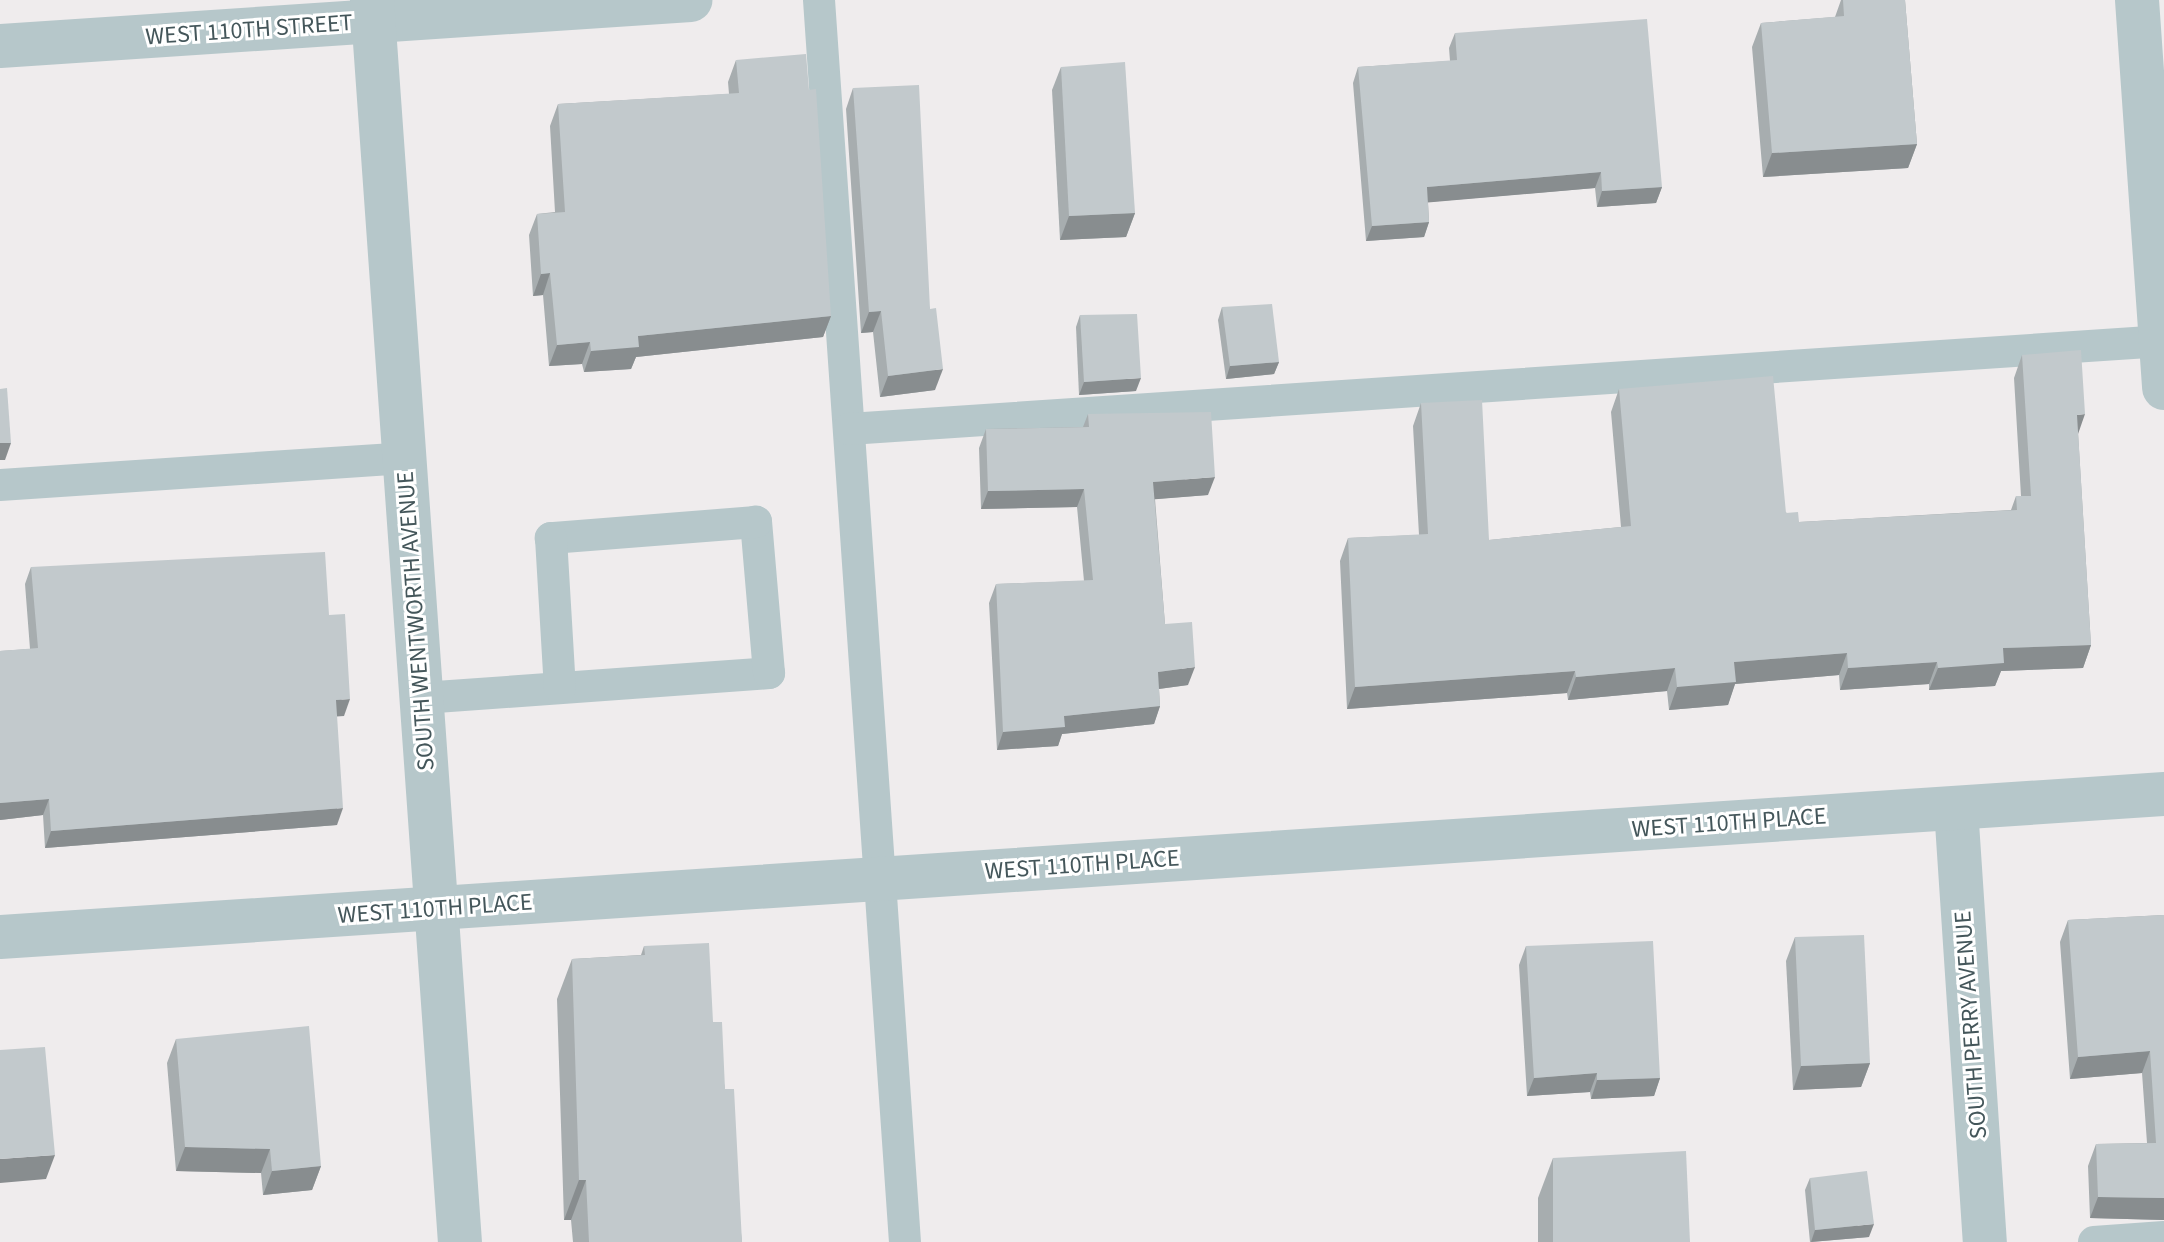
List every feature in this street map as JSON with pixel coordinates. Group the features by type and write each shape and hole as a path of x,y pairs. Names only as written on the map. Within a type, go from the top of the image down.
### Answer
{"street":[{"name":"WEST 110TH STREET","path":"0,46 373,11 690,0"},
{"path":"2137,0 2164,388"},
{"name":"SOUTH WENTWORTH AVENUE","path":"373,11 460,1242"},
{"name":"WEST 110TH PLACE","path":"0,937 2164,794"},
{"name":"SOUTH PERRY AVENUE","path":"1956,808 1985,1242"}],"lane":[{"path":"819,0 905,1242"},
{"path":"849,429 2162,342"},
{"path":"0,485 405,458"},
{"path":"422,698 769,673 756,522 551,538 560,688"},
{"path":"2094,1242 2164,1237"}],"building":[{"path":"1843,0 1905,0 1917,144 1772,153 1761,23 1844,16"},
{"path":"1647,19 1662,187 1602,191 1601,172 1427,187 1429,222 1372,226 1358,67 1457,60 1455,33"},
{"path":"806,54 809,90 816,89 831,316 638,336 639,347 591,351 590,342 557,345 550,273 541,274 537,214 565,212 558,104 739,93 736,60"},
{"path":"1125,62 1135,213 1069,216 1061,67"},
{"path":"919,85 930,309 936,308 943,369 888,376 881,311 869,312 853,88"},
{"path":"1272,304 1279,362 1230,366 1222,307"},
{"path":"1137,314 1141,378 1084,382 1080,315"},
{"path":"2081,350 2085,414 2077,415 2091,645 2003,648 2004,663 1938,668 1937,662 1848,668 1847,653 1734,662 1736,682 1677,687 1675,668 1576,677 1575,671 1355,687 1348,538 1428,534 1421,403 1482,400 1489,540 1631,526 1619,389 1773,376 1786,513 1798,512 1799,522 2017,510 2016,496 2031,496 2022,355"},
{"path":"7,388 11,443 0,443 0,389"},
{"path":"1211,412 1215,477 1153,482 1165,624 1192,622 1195,667 1158,672 1160,706 1064,716 1065,727 1003,732 996,584 1093,580 1084,489 988,491 986,429 1089,427 1088,414"},
{"path":"325,552 329,615 345,614 350,699 336,700 343,808 51,831 49,799 0,803 0,651 38,648 31,567"},
{"path":"2164,915 2164,1198 2098,1197 2096,1144 2156,1143 2150,1051 2078,1057 2068,920"},
{"path":"1864,935 1870,1063 1801,1066 1795,937"},
{"path":"1653,941 1660,1078 1597,1080 1597,1073 1534,1078 1526,946"},
{"path":"709,943 713,1022 722,1022 725,1089 734,1089 742,1242 589,1242 586,1180 579,1180 572,959 645,955 644,946"},
{"path":"309,1026 321,1166 272,1171 270,1149 185,1147 176,1039"},
{"path":"45,1047 55,1155 0,1159 0,1050"},
{"path":"1686,1151 1690,1242 1553,1242 1553,1158"},
{"path":"1867,1171 1874,1224 1815,1230 1810,1178"}]}
